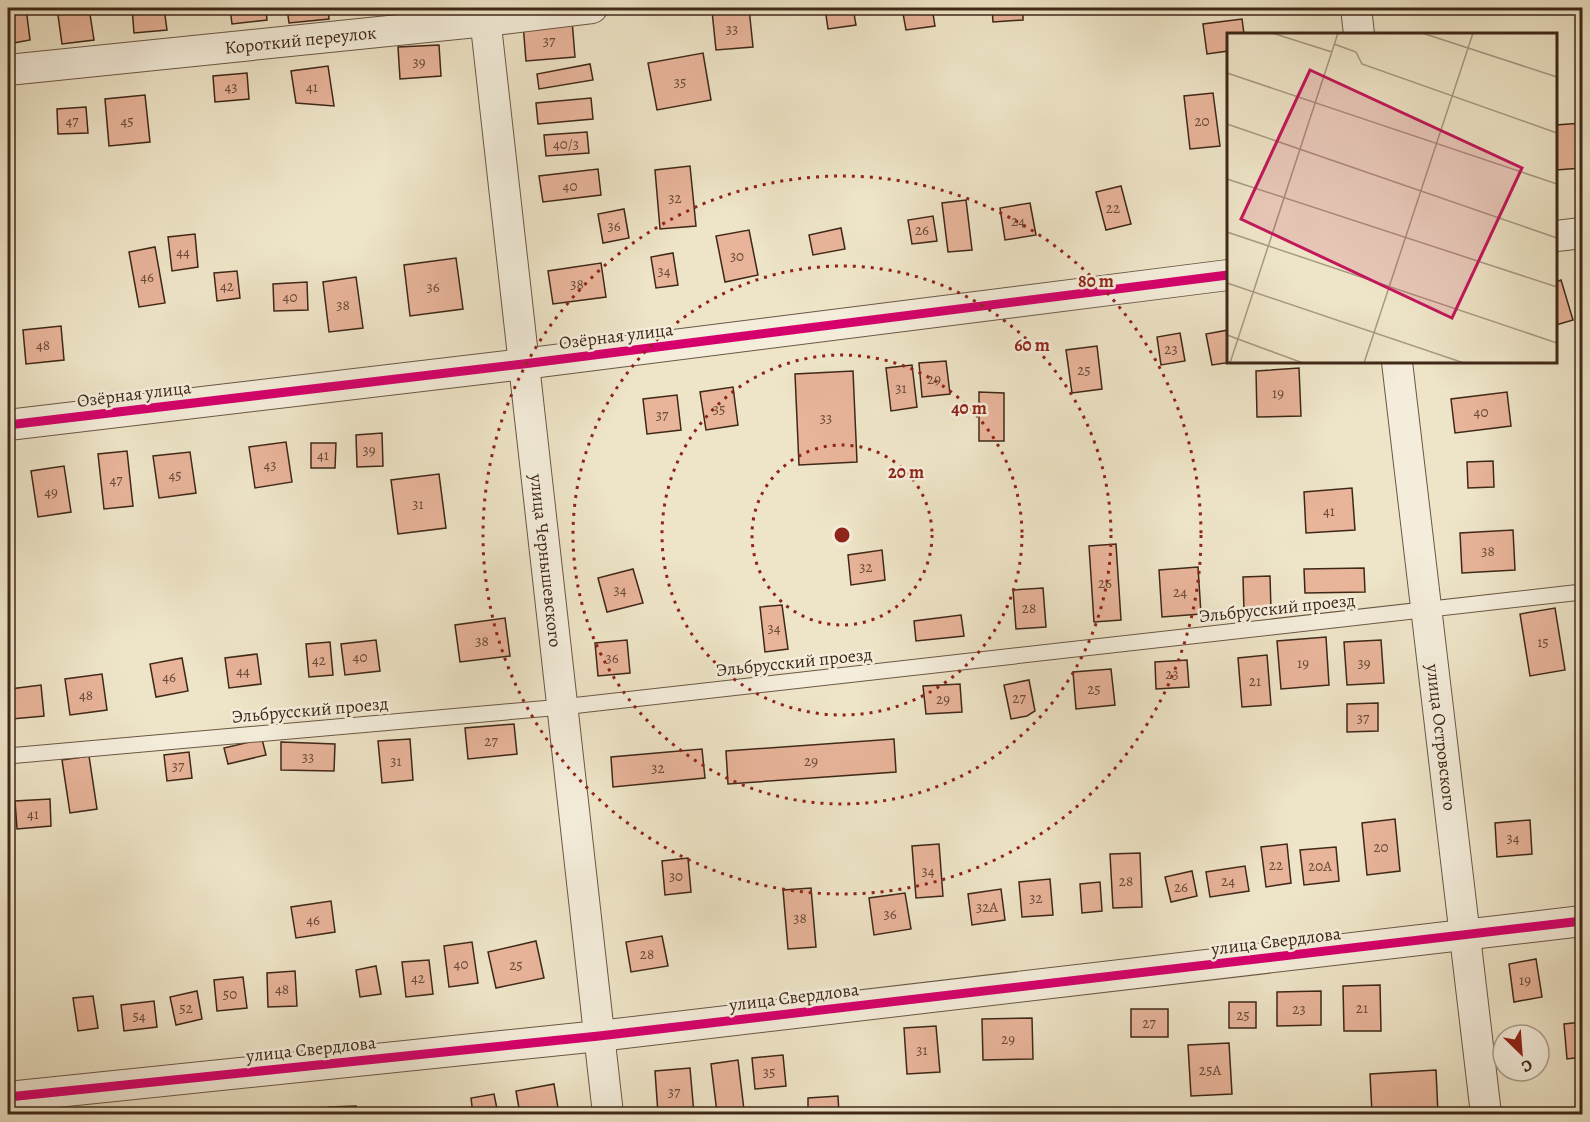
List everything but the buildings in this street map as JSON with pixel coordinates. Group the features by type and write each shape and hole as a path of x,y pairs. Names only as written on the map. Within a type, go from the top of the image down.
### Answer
{"street":[{"name":"Короткий переулок","path":"8,70 485,14 592,8"},
{"path":"1356,8 1359,33"},
{"name":"улица Чернышевского","path":"485,14 608,1114"},
{"path":"1557,236 1582,233"},
{"name":"Озёрная улица","path":"8,425 523,364 1227,275"},
{"name":"улица Островского","path":"1397,363 1486,1114"},
{"name":"улица Свердлова","path":"8,1097 598,1036 1582,921"}],"lane":[{"name":"Эльбрусский проезд","path":"8,756 562,707 1582,592"}],"cycle path":[{"path":"8,425 523,364 1227,275"},
{"path":"8,1097 599,1036 1582,921"}]}
